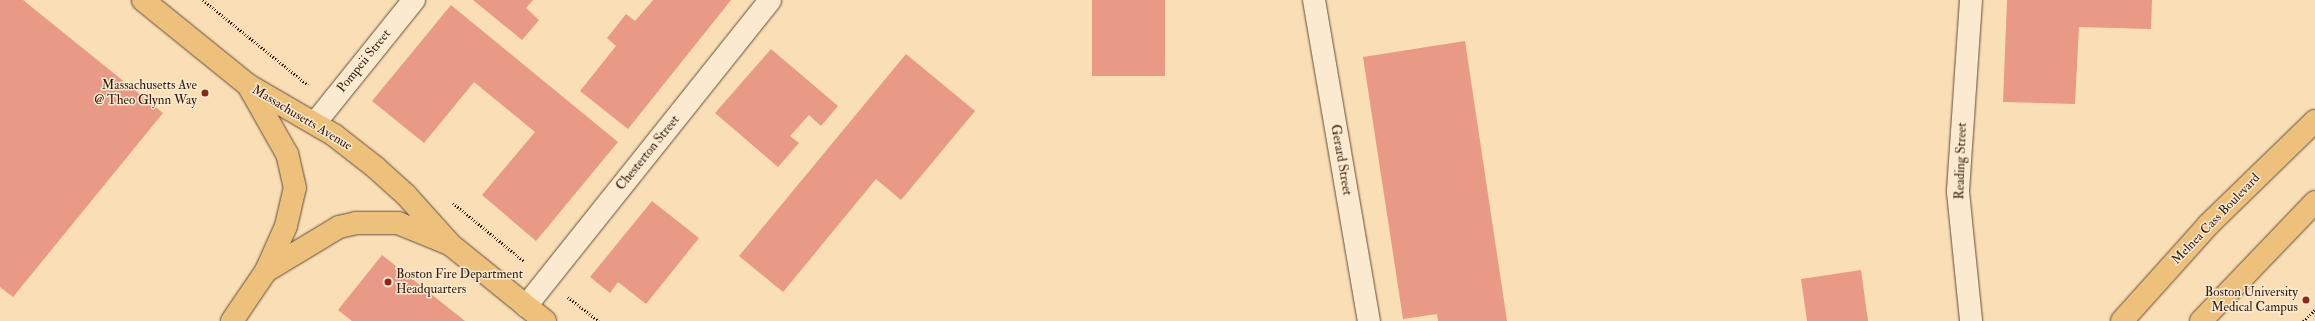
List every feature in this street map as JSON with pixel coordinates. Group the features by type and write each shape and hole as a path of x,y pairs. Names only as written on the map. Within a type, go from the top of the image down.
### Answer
{"main road":[{"name":"Massachusetts Avenue","path":"142,0 248,85 315,124 375,167 406,196 451,245 545,321"},
{"path":"232,321 266,271 286,226 295,180 286,154 248,85"},
{"name":"Melnea Cass Boulevard","path":"2122,321 2208,225 2315,121"},
{"path":"2201,321 2315,202"},
{"path":"266,271 340,228 356,223 398,223 451,245"}],"street":[{"name":"Pompeii Street","path":"315,124 414,0"},
{"name":"Chesterton Street","path":"526,306 770,0"},
{"name":"Gerard Street","path":"1314,0 1369,321"},
{"name":"Reading Street","path":"1971,0 1958,192 1971,321"}],"path":[{"path":"2303,321 2315,310"}],"building":[{"path":"0,0 23,0 163,113 13,297 0,287"},
{"path":"473,0 533,0 526,8 539,20 522,40"},
{"path":"653,0 731,0 628,129 580,91 616,46 607,38 626,14 635,21"},
{"path":"1092,0 1165,0 1165,76 1092,76"},
{"path":"2007,0 2152,0 2151,29 2079,27 2075,104 2003,102"},
{"path":"451,5 618,142 536,241 482,195 535,132 474,82 424,143 372,101"},
{"path":"1465,41 1507,321 1438,321 1437,314 1403,319 1363,57"},
{"path":"771,49 838,106 821,126 809,115 790,136 799,143 778,167 715,113"},
{"path":"906,54 975,111 901,200 876,179 783,292 739,256"},
{"path":"652,201 699,238 646,304 618,282 610,293 590,277"},
{"name":"Boston Fire Department Headquarters","path":"382,255 465,321 352,321 338,310"},
{"path":"1861,270 1868,321 1807,321 1801,279"}],"place":[{"name":"Massachusetts Ave @ Theo Glynn Way","path":"205,93"},
{"name":"Boston Fire Department Headquarters","path":"388,282"},
{"name":"Boston University Medical Campus","path":"2306,300"}]}
